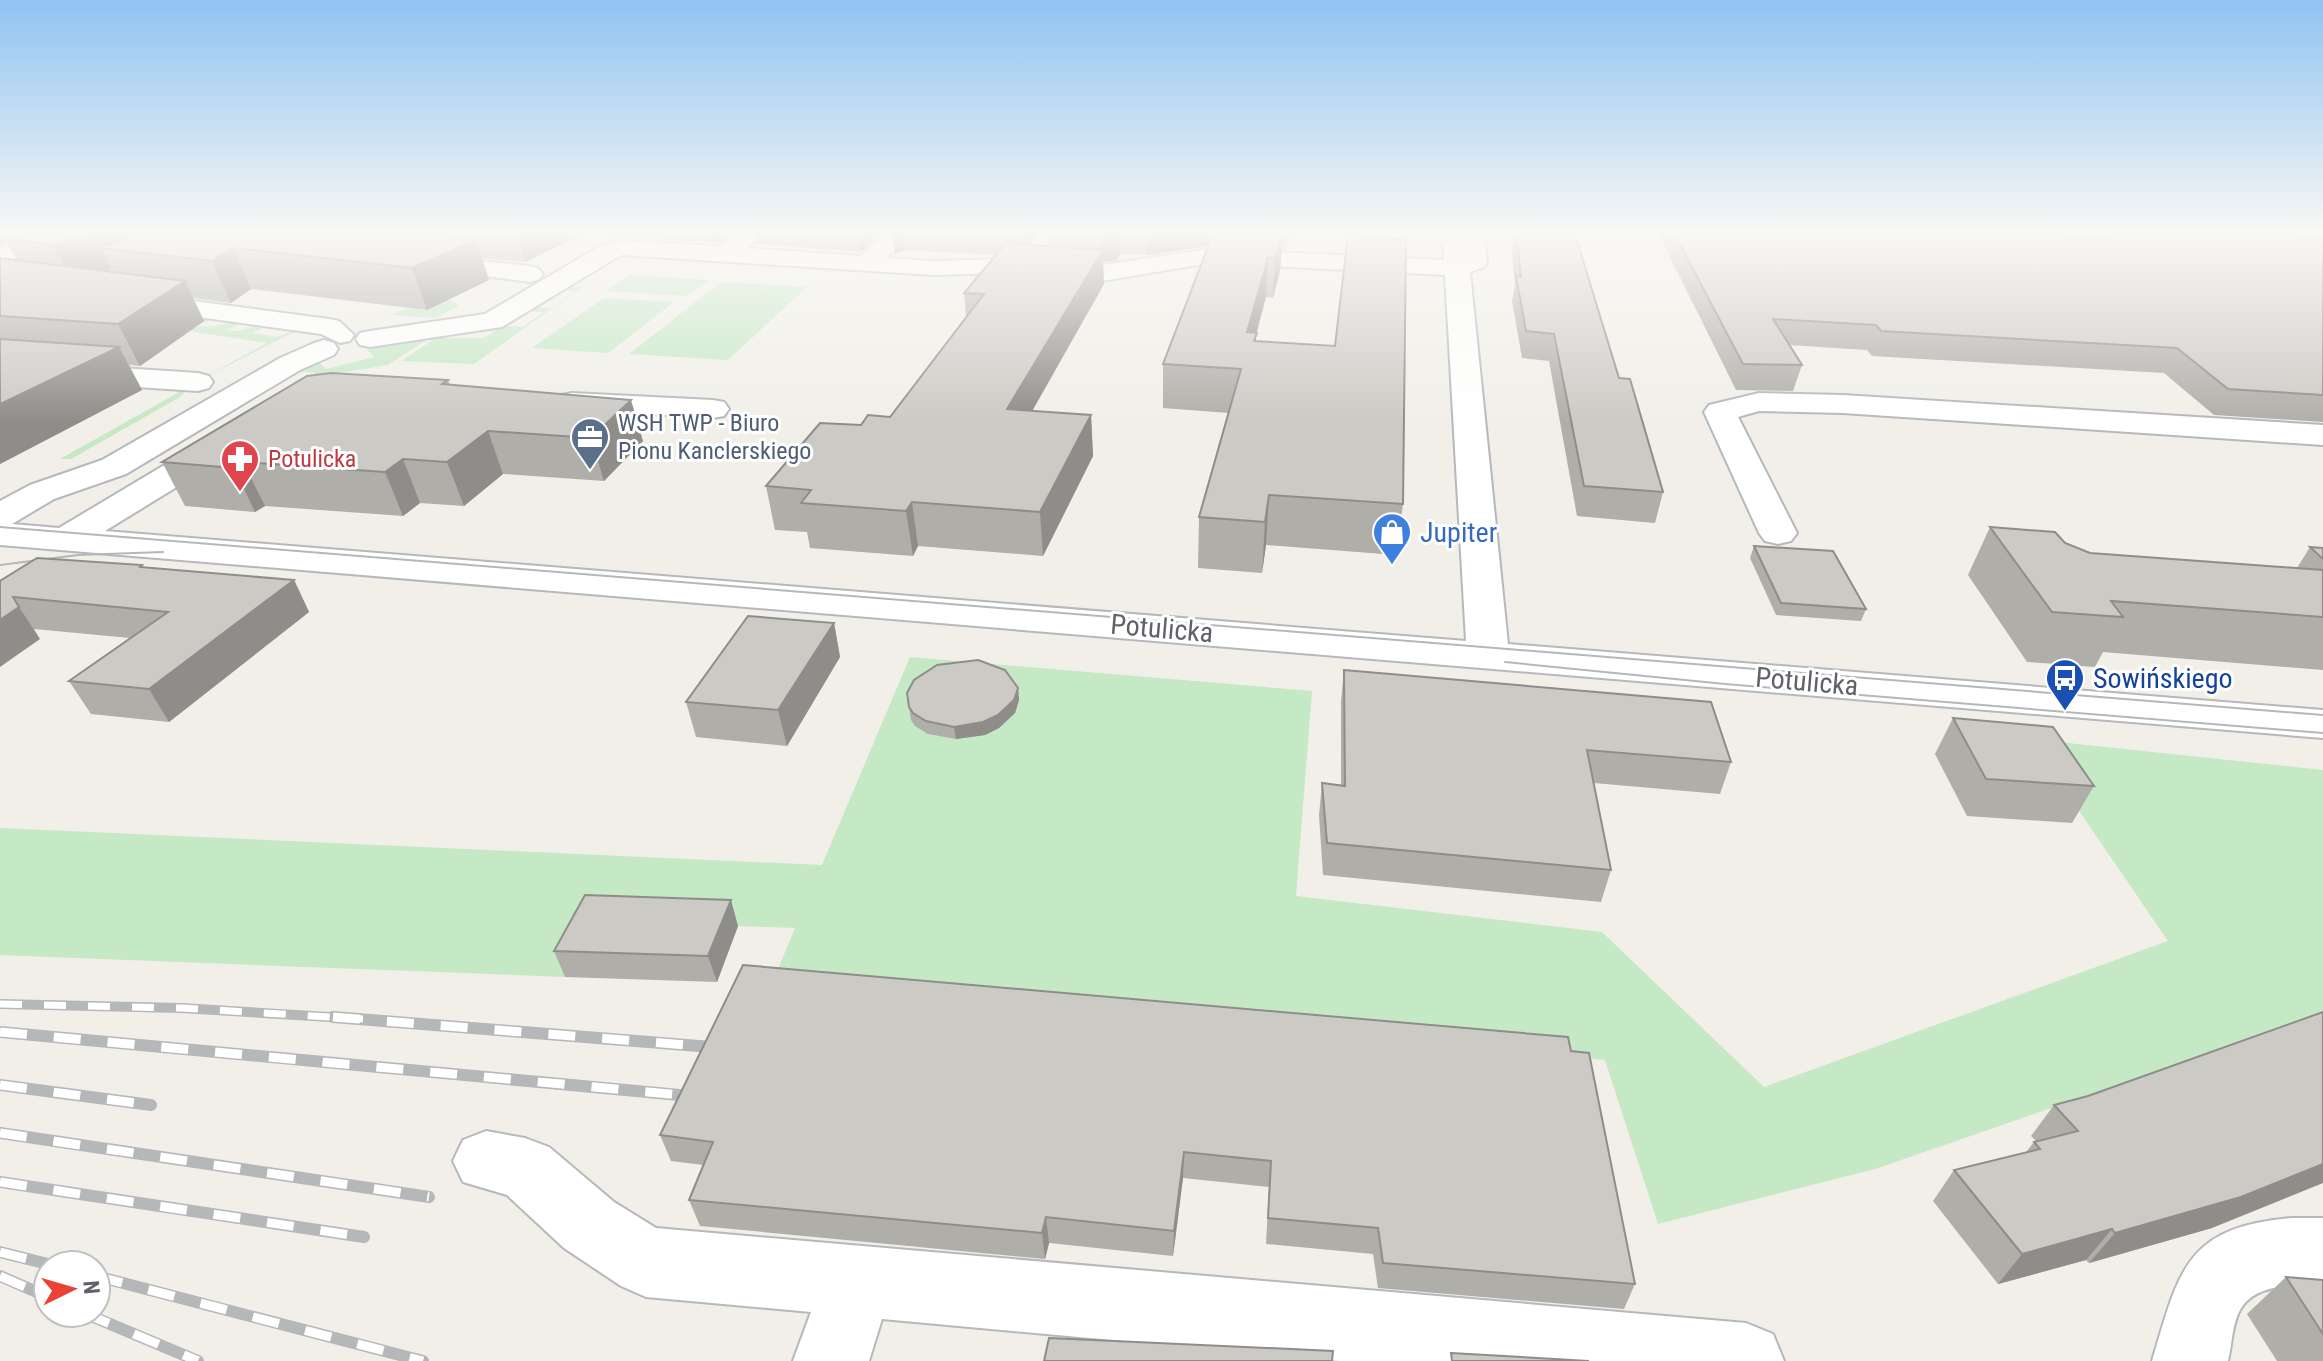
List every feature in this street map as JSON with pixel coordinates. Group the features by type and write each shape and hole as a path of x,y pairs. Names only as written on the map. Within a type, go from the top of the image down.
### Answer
{"street":[{"path":"420,333 492,295"},
{"path":"0,516 42,492 114,467 332,342 351,348 370,339 492,321 536,295"},
{"path":"1469,295 1488,654"},
{"path":"119,299 329,327 332,342"},
{"path":"9,370 54,348"},
{"path":"9,370 198,382"},
{"path":"539,400 713,409"},
{"path":"1778,533 1720,412 1759,402 1843,404 2323,435"},
{"path":"40,540 248,428"},
{"path":"40,540 99,497 114,467"},
{"name":"Potulicka","path":"40,540 1488,654 2323,724"},
{"path":"486,1161 525,1168 589,1225 646,1262 858,1282 1389,1345 1746,1361"},
{"path":"2190,1361 2210,1291 2223,1276 2247,1260 2282,1251 2323,1252"},
{"path":"831,1361 858,1282"}],"green space":[{"path":"571,295 474,364 401,361 436,338 484,338 503,326 523,327 544,312 525,311 531,307 551,308"},
{"path":"705,295 799,295 728,360 629,354"},
{"path":"604,298 674,302 608,353 532,348"},
{"path":"448,300 456,302 458,306 436,318 391,315 408,308 427,310"},
{"path":"204,318 212,319 197,326 245,322 227,330 233,331 269,325 252,333 276,337 300,329 203,378 267,343 154,326 187,325"},
{"path":"434,335 388,365 308,378 315,373 296,371 319,362 326,369 374,357 367,350"},
{"path":"192,385 180,397 71,459 60,459"},
{"path":"910,657 1312,691 1296,896 1602,932 1764,1087 2168,941 2030,739 2323,770 2323,1030 2315,1024 2072,1101 1875,1169 1658,1224 1605,1060 776,974 795,928 738,926 565,977 0,955 0,828 822,865"}],"building":[{"path":"0,295 164,295 118,324 0,316"},
{"path":"984,295 1076,295 1007,409 1091,415 1040,512 912,502 906,511 801,503 811,490 766,486 820,423 861,425 868,415 890,417"},
{"path":"1190,295 1258,295 1247,332 1257,333 1254,341 1335,346 1341,295 1405,295 1403,504 1269,495 1265,522 1199,517 1241,369 1163,364"},
{"path":"1519,295 1593,295 1619,378 1630,379 1663,492 1584,486 1554,334 1526,331"},
{"path":"1706,295 2323,295 2323,395 2228,389 2177,348 1881,331 1876,325 1773,319 1802,365 1743,364"},
{"path":"0,339 119,347 0,404"},
{"path":"331,373 448,380 442,384 631,400 591,438 488,431 447,462 403,459 385,472 243,462 234,468 162,462 307,376"},
{"path":"1990,527 2055,532 2065,543 2090,553 2323,570 2323,617 2111,601 2123,617 2052,612"},
{"path":"1754,546 1833,551 1866,609 1781,603"},
{"path":"2310,547 2323,548 2323,559"},
{"path":"37,558 294,580 149,689 69,681 168,612 13,597 19,607 0,620 0,581"},
{"path":"748,616 834,623 778,710 686,702"},
{"path":"978,660 1005,670 1018,688 1014,700 998,715 983,722 954,727 926,721 913,713 907,693 914,680 937,665"},
{"path":"1344,670 1711,702 1731,762 1587,750 1611,870 1327,843 1322,783 1345,786"},
{"path":"1953,718 2053,727 2094,786 1986,779"},
{"path":"585,895 731,900 708,956 554,951"},
{"path":"743,965 1568,1037 1571,1051 1589,1053 1635,1284 1383,1263 1378,1228 1268,1218 1271,1161 1184,1152 1174,1231 1046,1217 1042,1233 689,1200 713,1142 660,1135"},
{"path":"2323,1012 2323,1164 2241,1197 2115,1233 2112,1229 2022,1254 1954,1170 2040,1149 2034,1142 2078,1131 2054,1105 2088,1096"},
{"path":"2286,1277 2323,1280 2323,1334"},
{"path":"1049,1338 1333,1351 1332,1361 1044,1361"},
{"path":"1451,1353 1589,1361 1452,1361"}],"tram line":[{"path":"0,527 2323,715"},
{"path":"0,565 78,555 163,552"},
{"path":"1505,662 1725,684 2323,733"}],"railway":[{"path":"0,1004 181,1008 343,1018"},
{"path":"333,1017 343,1018"},
{"path":"343,1018 363,1019"},
{"path":"343,1018 724,1048"},
{"path":"0,1032 701,1097"},
{"path":"0,1085 151,1105"},
{"path":"0,1133 429,1197"},
{"path":"0,1182 364,1237"},
{"path":"0,1252 32,1260"},
{"path":"0,1276 32,1290"},
{"path":"112,1280 423,1361"},
{"path":"112,1325 198,1361"}],"place":[{"name":"WSH TWP - Biuro Pionu Kanclerskiego","path":"590,471"},
{"name":"Potulicka","path":"240,493"},
{"name":"Jupiter","path":"1392,566"},
{"name":"Sowińskiego","path":"2065,712"}]}
